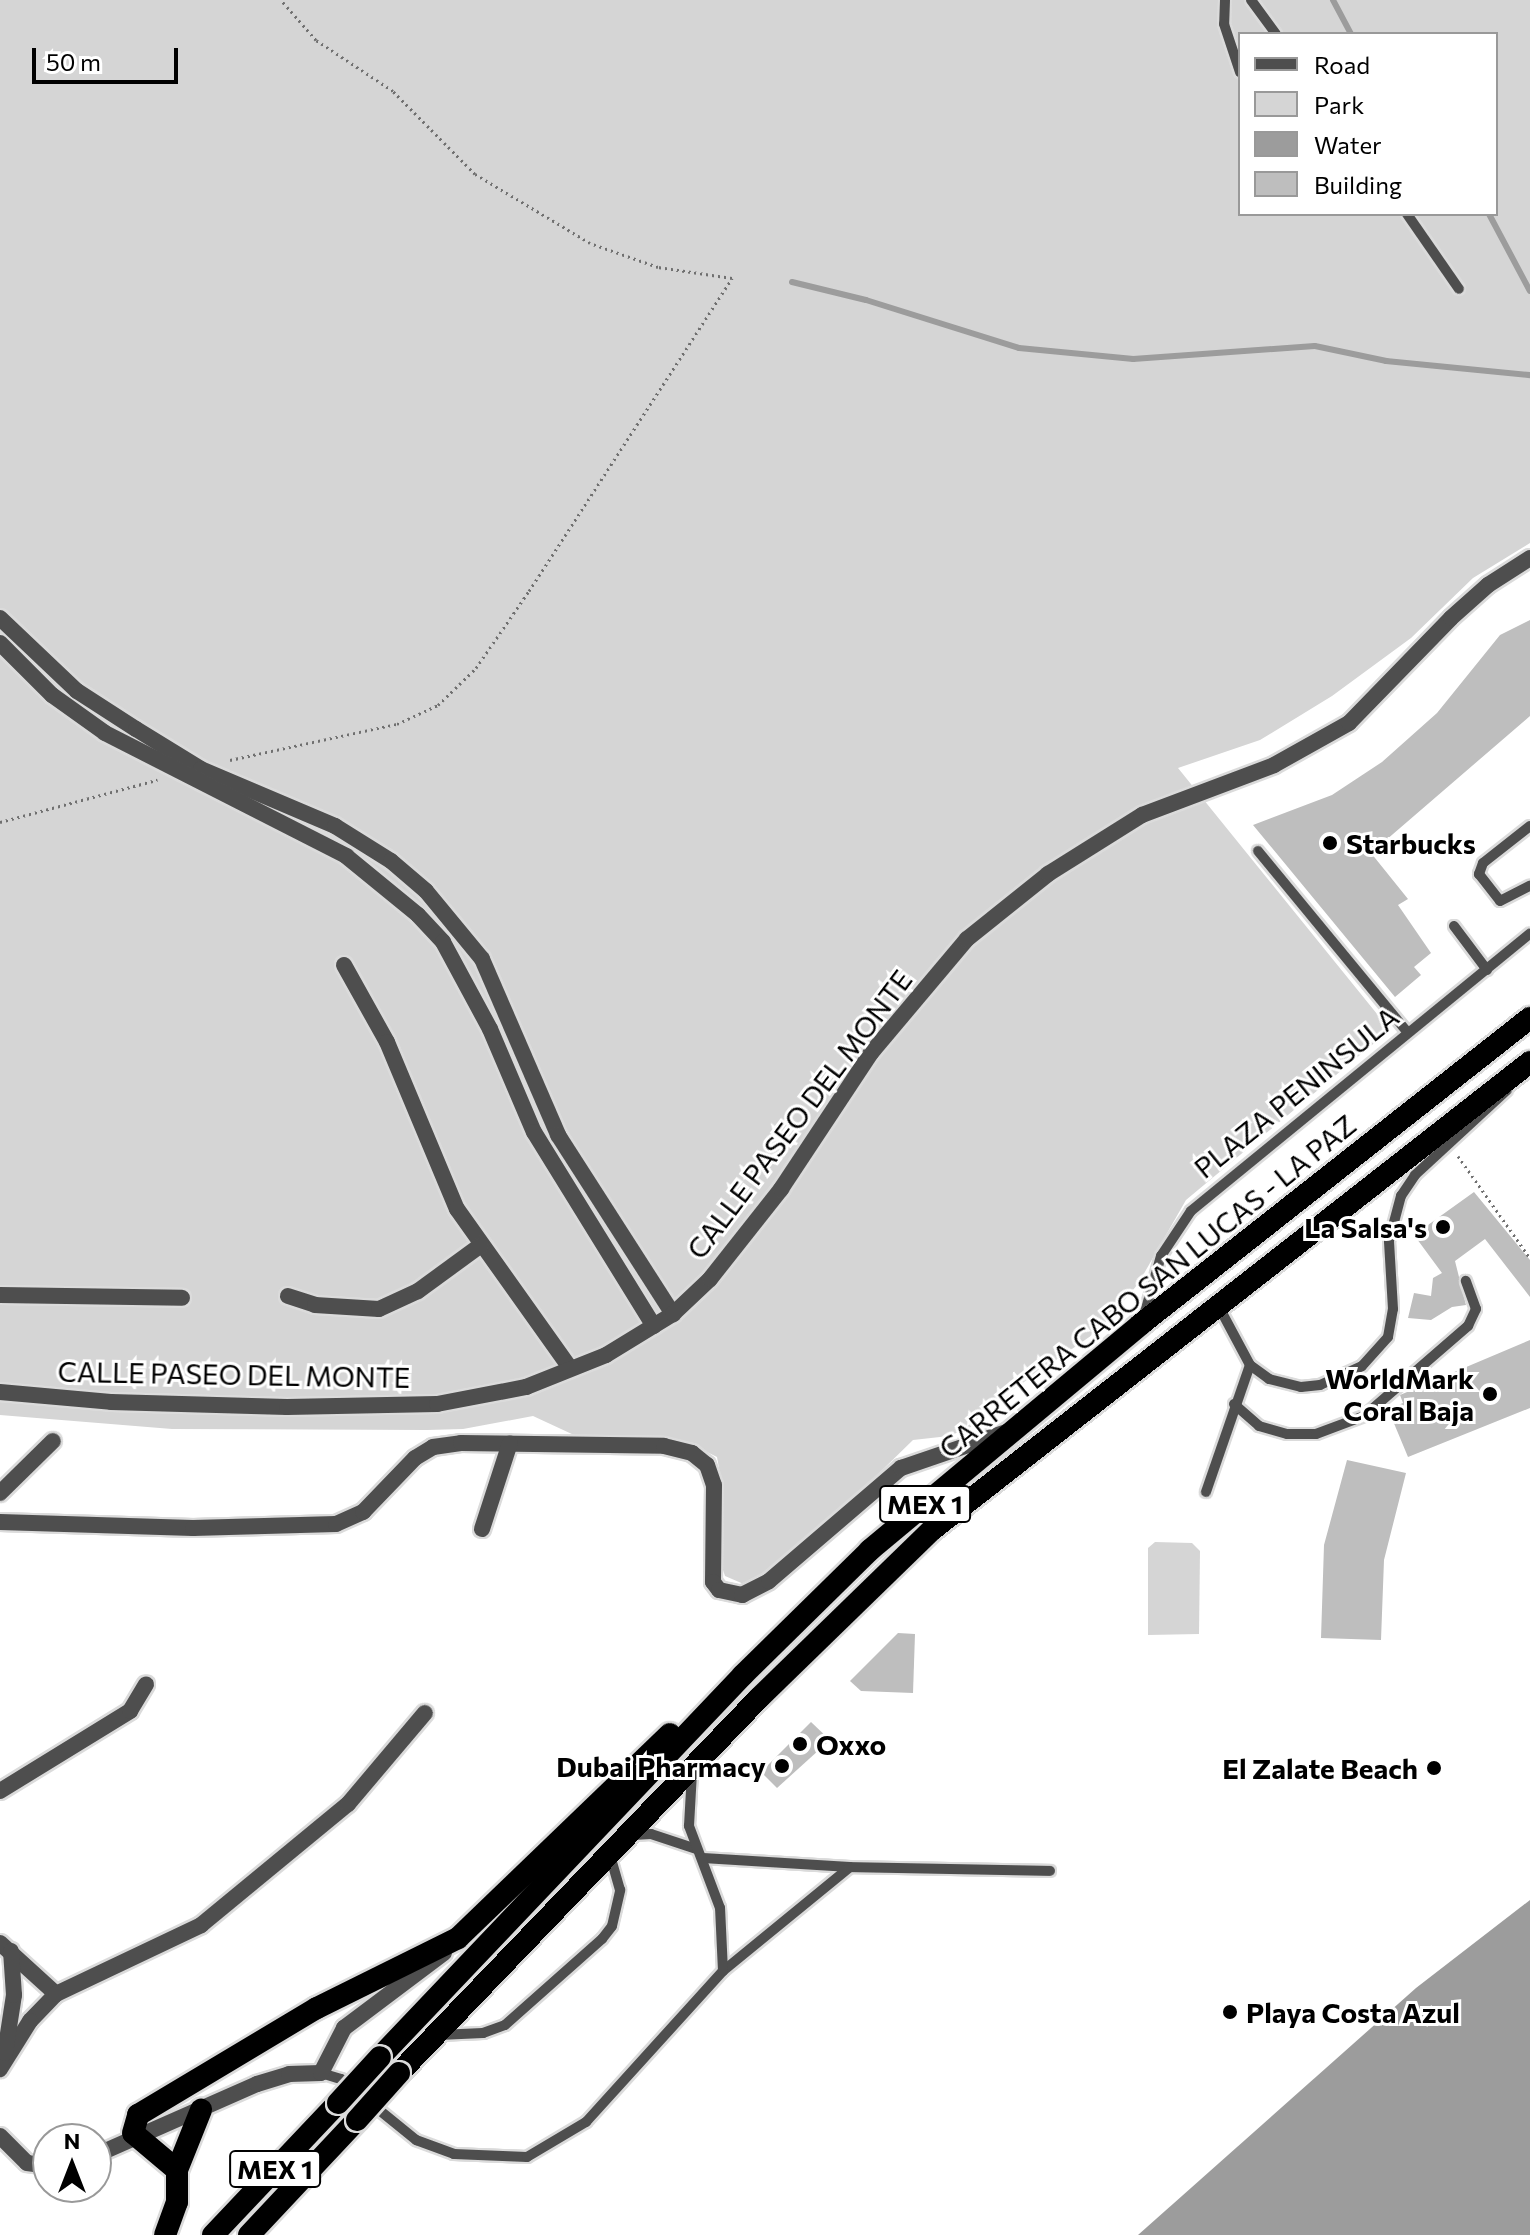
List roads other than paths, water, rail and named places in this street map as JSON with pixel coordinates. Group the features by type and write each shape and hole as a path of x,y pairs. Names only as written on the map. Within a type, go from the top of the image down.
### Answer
{"highway":[{"name":"CARRETERA CABO SAN LUCAS - LA PAZ","path":"213,2235 743,1675 870,1550 1141,1324 1530,1018"},
{"name":"CARRETERA CABO SAN LUCAS - LA PAZ","path":"249,2235 399,2073 860,1595 943,1520 1530,1062"},
{"path":"177,2170 138,2139 131,2125 149,2107 317,2008 423,1960 474,1926 646,1754 743,1675"},
{"path":"165,2235 177,2202 177,2170 201,2110"}],"street":[{"name":"CALLE PASEO DEL MONTE","path":"0,1392 111,1402 405,1406 479,1399 570,1368 654,1326 673,1314 748,1232 871,1053 967,939 1048,874 1142,815 1274,765 1349,723 1451,618 1488,585 1530,558"},
{"path":"0,618 77,691 201,769 335,826 391,861 455,923 482,959 558,1135 673,1314"},
{"path":"0,643 52,695 105,733 177,774 346,856 385,884 443,942 490,1029 534,1132 654,1326"},
{"path":"344,965 387,1042 457,1209 570,1368"},
{"path":"490,1029 510,1019"},
{"path":"288,1296 315,1305 379,1309 418,1291 481,1245"},
{"path":"0,1295 182,1298"},
{"path":"0,1522 193,1528 336,1524 363,1512 415,1458 433,1447 510,1443 664,1446 692,1453 707,1465 714,1485 713,1582 719,1590 742,1595 769,1581 901,1468 1015,1429"},
{"path":"0,1493 53,1441"},
{"path":"482,1529 510,1443"},
{"path":"0,1791 130,1711 146,1684"},
{"path":"2,2065 56,1994 201,1925 348,1804 425,1713"},
{"path":"112,2149 257,2084 289,2074 321,2073 344,2028 474,1926"},
{"path":"5,1947 56,1994"},
{"path":"2,2065 14,1995 5,1947"},
{"path":"0,2136 27,2163 32,2164"}],"lane":[{"path":"1225,0 1224,24 1238,66"},
{"path":"1251,0 1275,32"},
{"path":"1408,216 1459,289"},
{"path":"1530,826 1483,863 1479,874 1500,901 1530,886"},
{"path":"1258,851 1407,1032"},
{"path":"1454,926 1487,970"},
{"name":"PLAZA PENINSULA","path":"1141,1324 1161,1256 1176,1227 1254,1155 1530,934"},
{"path":"1219,1307 1250,1365 1269,1379 1301,1387 1343,1377 1378,1353 1388,1337 1393,1309 1392,1217 1415,1175 1498,1101 1530,1062"},
{"path":"1234,1404 1259,1426 1287,1434 1316,1434 1364,1416 1468,1326 1476,1309 1466,1281"},
{"path":"1206,1492 1250,1365"},
{"path":"693,1768 687,1803 700,1854 720,1908 723,1971"},
{"path":"630,1835 651,1834 700,1854 850,1867 1050,1871"},
{"path":"437,2036 483,2033 505,2025 602,1939 612,1926 620,1890 610,1854"},
{"path":"321,2073 341,2079 416,2140 433,2148 499,2158 527,2157 554,2145 586,2122 723,1971 850,1867"}],"water":[{"path":"1530,1900 1530,2235 1138,2235 1416,1988"}],"waterway":[{"path":"1333,0 1350,32"},
{"path":"1490,216 1530,291"},
{"path":"792,282 866,300 1019,348 1133,359 1315,346 1386,361 1530,375"}],"place":[{"name":"Starbucks","path":"1330,843"},
{"name":"La Salsa's","path":"1443,1227"},
{"name":"WorldMark Coral Baja","path":"1490,1394"},
{"name":"Oxxo","path":"800,1744"},
{"name":"Dubai Pharmacy","path":"782,1766"},
{"name":"El Zalate Beach","path":"1434,1768"},
{"name":"Playa Costa Azul","path":"1230,2012"}]}
